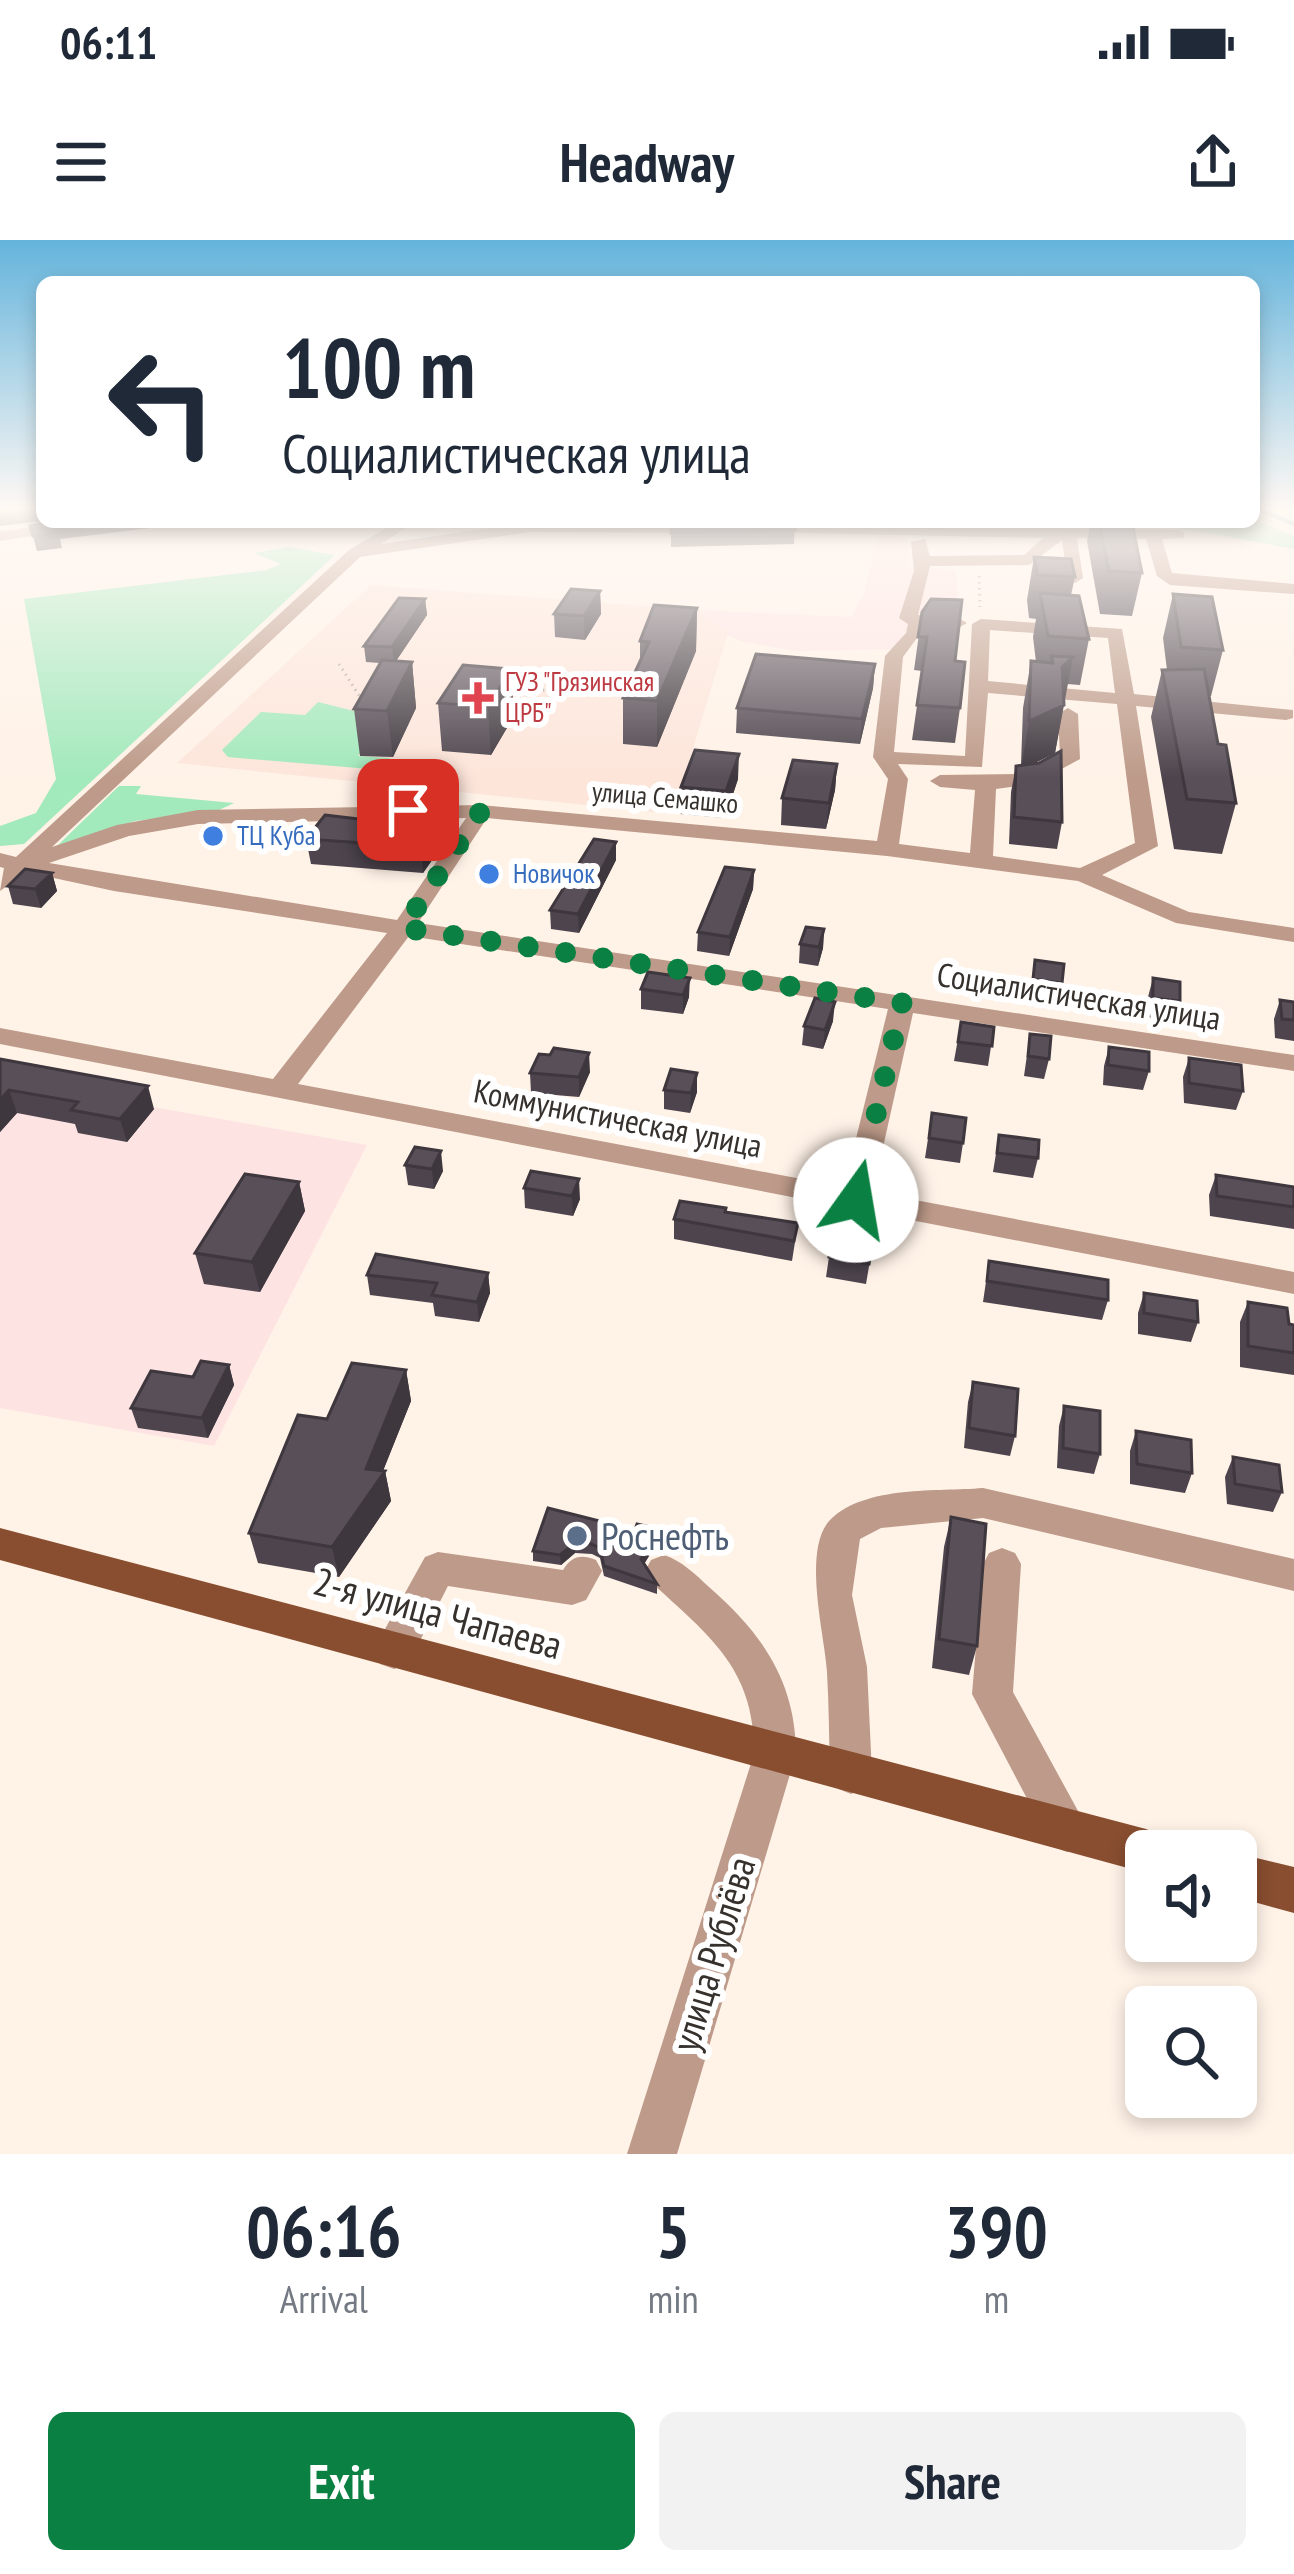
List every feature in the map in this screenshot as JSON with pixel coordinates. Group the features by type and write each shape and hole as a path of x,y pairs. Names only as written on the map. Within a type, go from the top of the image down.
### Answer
{"main road":[{"name":"2-я улица Чапаева","path":"0,1544 1125,1846"},
{"path":"1257,1880 1294,1890"}],"street":[{"path":"0,884 13,862 304,599"},
{"path":"913,599 908,617 917,621 1116,634 1147,846 1083,875"},
{"path":"887,849 898,778 883,758 894,656 915,634 917,621"},
{"path":"883,758 975,764 981,623"},
{"path":"978,686 1286,714"},
{"path":"898,778 986,784 1028,780 1070,759 1068,714"},
{"path":"981,862 986,784"},
{"path":"279,1090 403,928 481,811"},
{"name":"улица Семашко","path":"13,862 124,830 198,818 481,811 887,849 1083,875 1184,919 1294,935"},
{"name":"Социалистическая улица","path":"13,862 114,884 1294,1064"},
{"path":"856,1200 902,1003"},
{"name":"Коммунистическая улица","path":"0,1036 1294,1283"},
{"path":"851,1774 847,1667 833,1595 843,1531 874,1513 983,1503 1294,1575"},
{"path":"1002,1564 992,1694 1067,1831"},
{"path":"394,1651 438,1568 572,1588 583,1571"},
{"path":"664,1571 749,1648 778,1724 775,1754"},
{"name":"улица Рублёва","path":"652,2154 775,1754"}],"path":[{"path":"339,664 360,697"},
{"path":"494,708 537,691 608,681"}],"shaded area":[{"name":"ГУЗ \"Грязинская ЦРБ\"","path":"355,599 557,599 695,610 728,633 673,814 177,763"},
{"path":"861,599 958,599 959,616 909,627 895,649 797,651 743,642 716,630 695,610 851,617"},
{"path":"0,1080 367,1145 214,1446 0,1408"}],"green space":[{"path":"24,599 287,599 24,844 0,846 0,826 36,813 56,779"},
{"path":"318,702 354,711 378,730 358,756 390,758 393,771 228,757 222,750 261,712 305,715"},
{"path":"119,786 141,786 136,794 234,803 217,811 135,821 57,846"}],"building":[{"path":"398,599 425,599 392,647 364,646"},
{"path":"564,599 595,599 584,616 554,614"},
{"path":"931,599 962,600 955,661 965,662 960,708 917,705 927,637 918,637 922,612"},
{"path":"1041,599 1080,599 1089,639 1048,636"},
{"path":"1174,599 1212,599 1223,650 1181,647"},
{"path":"654,605 697,608 657,701 623,698 649,642 640,641"},
{"path":"756,654 875,664 862,719 737,708"},
{"path":"1051,656 1073,657 1062,667 1064,705 1029,721 1031,661 1053,663"},
{"path":"382,660 412,662 387,711 354,709"},
{"path":"463,665 511,669 488,707 438,703"},
{"path":"1204,669 1218,744 1226,745 1236,803 1187,799 1162,670"},
{"path":"695,750 739,754 726,791 681,787"},
{"path":"1061,751 1062,822 1014,817 1016,766 1039,763"},
{"path":"793,760 837,764 829,803 782,798"},
{"path":"325,815 434,828 421,847 306,839"},
{"path":"594,839 616,842 578,914 550,910"},
{"path":"725,867 754,870 730,937 698,932"},
{"path":"25,869 52,873 35,889 8,886"},
{"path":"806,927 824,929 819,947 800,944"},
{"path":"1035,960 1064,964 1062,983 1033,979"},
{"path":"648,972 690,978 683,995 641,989"},
{"path":"1153,978 1180,982 1180,1001 1153,998"},
{"path":"815,998 835,1002 825,1030 804,1026"},
{"path":"1280,1000 1294,1002 1294,1020 1282,1019"},
{"path":"961,1022 994,1027 992,1046 958,1042"},
{"path":"1030,1034 1051,1036 1049,1059 1028,1056"},
{"path":"1109,1047 1149,1052 1149,1071 1108,1065"},
{"path":"554,1048 589,1053 579,1077 530,1073 539,1054 550,1055"},
{"path":"1189,1058 1241,1065 1243,1091 1189,1083"},
{"path":"0,1059 148,1086 120,1119 71,1110 78,1102 9,1090 0,1100"},
{"path":"671,1069 697,1073 691,1093 664,1090"},
{"path":"932,1113 966,1118 963,1143 929,1138"},
{"path":"999,1135 1039,1140 1038,1158 997,1153"},
{"path":"415,1147 441,1151 432,1169 405,1165"},
{"path":"531,1171 579,1179 572,1196 524,1188"},
{"path":"245,1174 299,1182 252,1262 195,1253"},
{"path":"1216,1175 1294,1187 1294,1207 1217,1196"},
{"path":"680,1201 798,1223 794,1241 674,1219"},
{"path":"834,1231 874,1237 869,1264 829,1257"},
{"path":"376,1254 488,1273 477,1302 432,1295 437,1283 367,1275"},
{"path":"989,1261 1108,1280 1108,1300 987,1281"},
{"path":"1144,1293 1197,1301 1198,1322 1144,1313"},
{"path":"1248,1302 1287,1308 1289,1324 1294,1325 1294,1353 1248,1346"},
{"path":"201,1361 229,1365 202,1418 131,1408 151,1371 193,1377"},
{"path":"352,1363 406,1370 366,1469 385,1471 332,1547 249,1533 298,1415 327,1419"},
{"path":"973,1382 1018,1389 1015,1436 969,1428"},
{"path":"1064,1406 1100,1411 1100,1454 1063,1448"},
{"path":"1136,1431 1191,1440 1192,1473 1137,1464"},
{"path":"1233,1457 1279,1465 1282,1492 1235,1484"},
{"path":"548,1508 635,1530 637,1524 673,1532 670,1542 649,1546 641,1559 657,1584 604,1566 600,1548 591,1544 575,1543 560,1555 533,1551"},
{"path":"951,1517 986,1524 977,1646 939,1639"}],"place":[{"name":"ГУЗ \"Грязинская ЦРБ\"","path":"478,698"},
{"name":"ТЦ Куба","path":"213,836"},
{"name":"Новичок","path":"489,874"},
{"name":"Роснефть","path":"577,1536"}],"route":[{"path":"408,810 481,811 403,928 902,1003 856,1200"}]}
